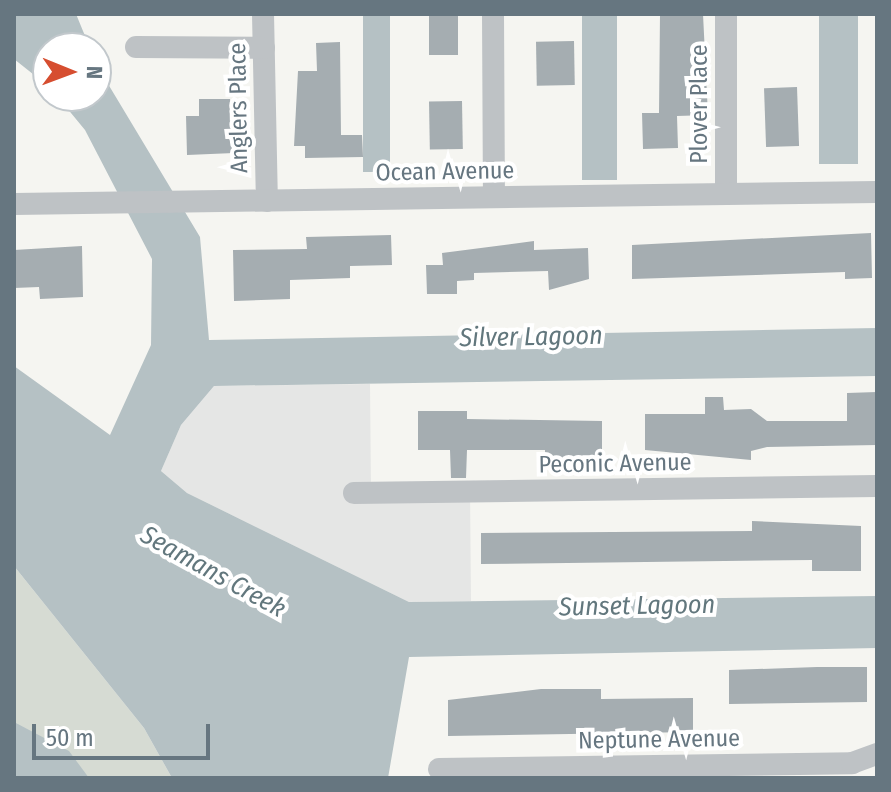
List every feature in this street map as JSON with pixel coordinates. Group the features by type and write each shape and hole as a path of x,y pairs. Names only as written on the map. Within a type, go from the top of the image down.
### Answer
{"street":[{"name":"Anglers Place","path":"263,14 267,201"},
{"path":"493,14 494,197"},
{"name":"Plover Place","path":"726,14 726,194"},
{"path":"136,47 264,48"},
{"name":"Ocean Avenue","path":"14,204 877,192"},
{"name":"Peconic Avenue","path":"354,493 877,486"},
{"name":"Neptune Avenue","path":"439,769 852,763 877,754"},
{"path":"825,778 852,763"}],"shaded area":[{"path":"370,384 371,490 470,489 471,601 409,602 187,493 161,471 181,425 214,386"},
{"path":"14,566 144,728 172,778 14,778"}],"water":[{"path":"14,14 76,14 83,32 32,32 32,73 14,59"},
{"path":"363,14 390,14 390,172 363,172"},
{"path":"582,14 617,14 617,180 582,180"},
{"path":"819,14 858,14 858,164 819,164"},
{"path":"112,91 200,237 209,340 877,328 877,376 214,386 181,425 161,471 187,493 409,602 877,596 877,648 409,657 388,778 172,778 144,728 14,566 14,366 110,435 151,345 152,259 85,130 70,112 112,112"},
{"path":"14,722 69,751 89,778 14,778"}],"building":[{"path":"429,14 458,14 458,55 429,55"},
{"path":"660,14 703,14 708,115 677,116 678,148 643,149 642,113 659,113"},
{"path":"574,41 575,85 537,86 536,42"},
{"path":"340,42 341,135 362,135 363,157 305,158 305,146 294,146 298,71 317,71 316,43"},
{"path":"797,87 799,146 766,147 764,88"},
{"path":"199,99 230,99 234,153 187,155 186,116 199,116"},
{"path":"462,101 463,149 430,150 429,102"},
{"path":"871,233 872,278 845,279 845,272 632,279 632,245"},
{"path":"391,235 392,265 350,266 350,278 290,280 290,299 234,301 233,250 307,249 306,237"},
{"path":"534,241 534,250 588,248 589,279 549,290 548,271 474,273 474,280 457,281 457,294 427,294 426,265 443,265 442,253"},
{"path":"82,246 83,297 40,299 39,287 14,288 14,250"},
{"path":"877,392 877,445 767,447 751,451 751,460 645,450 645,414 705,414 705,397 723,397 724,410 751,409 767,421 847,421 847,393"},
{"path":"418,411 467,411 467,419 602,421 602,460 545,460 545,450 467,450 466,478 451,478 450,450 418,450"},
{"path":"752,521 861,526 861,571 812,571 812,560 481,564 481,533 752,531"},
{"path":"867,667 867,702 729,704 729,670"},
{"path":"541,689 601,689 601,699 693,698 693,732 448,736 448,700"}],"water label":[{"name":"Silver Lagoon","path":"531,337"},
{"name":"Seamans Creek","path":"213,572"},
{"name":"Sunset Lagoon","path":"637,606"}]}
